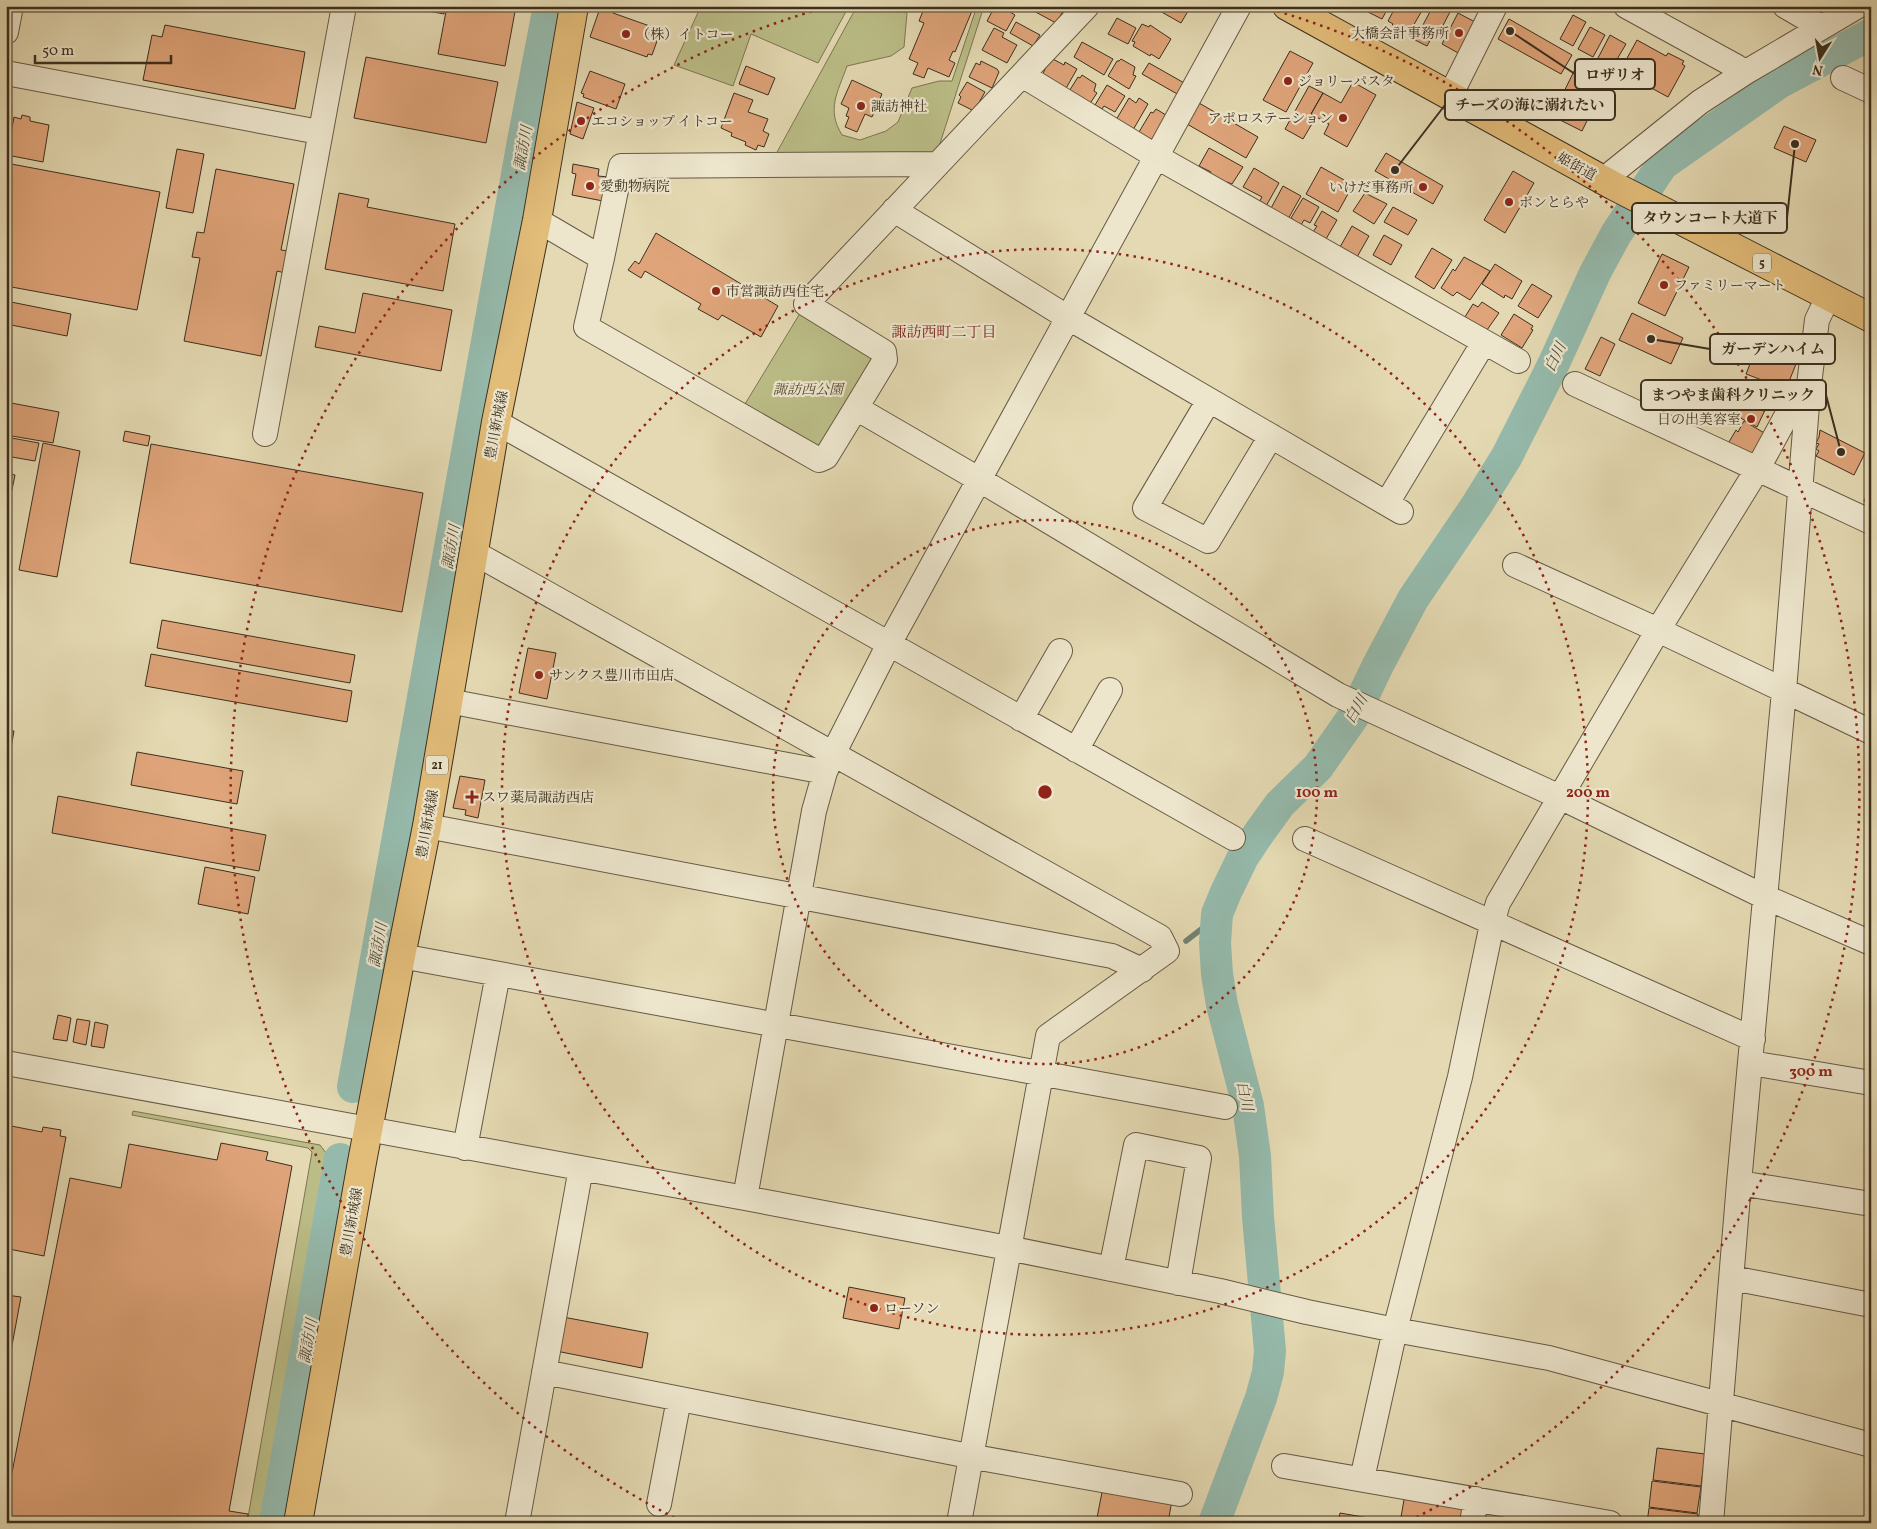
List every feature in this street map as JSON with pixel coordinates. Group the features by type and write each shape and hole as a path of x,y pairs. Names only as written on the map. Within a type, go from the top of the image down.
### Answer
{"main road":[{"name":"豊川新城線","path":"298,1523 368,1130 427,826 496,422 537,220 574,6"},
{"name":"姫街道","path":"1287,6 1608,183 1871,318"}],"street":[{"path":"6,32 10,6"},
{"path":"265,434 344,6"},
{"path":"938,164 621,166 586,327 819,460 826,457 885,360 884,352 806,304 1087,6"},
{"path":"745,1198 814,811 829,763 889,644 1239,6"},
{"path":"1450,96 1495,6"},
{"path":"1626,6 1737,67"},
{"path":"1785,6 1821,27"},
{"path":"1608,183 1700,102 1858,6"},
{"path":"6,73 320,132"},
{"path":"1022,75 1157,157 1518,361"},
{"path":"1843,78 1871,91"},
{"path":"894,210 1067,317 1394,508 1484,342"},
{"path":"537,220 602,258"},
{"path":"1711,1523 1784,691 1808,393 1817,320 1828,297"},
{"path":"1575,384 1871,522"},
{"path":"1362,1479 1395,1330 1460,1077 1498,903 1562,798 1658,630 1757,470 1794,402 1808,393"},
{"path":"1209,400 1145,508 1208,542 1271,436"},
{"path":"856,408 980,480 1343,698 1562,798 1765,897 1871,943"},
{"path":"496,422 1233,838"},
{"path":"473,552 829,763 1160,937 1167,951 1048,1036 958,1523"},
{"path":"1515,565 1658,630 1871,732"},
{"path":"1021,719 1060,651"},
{"path":"1076,750 1110,690"},
{"path":"448,700 829,763"},
{"path":"427,826 1112,956 1142,970"},
{"path":"1305,839 1753,1039"},
{"path":"401,956 1225,1107"},
{"path":"465,1148 498,974"},
{"path":"6,1063 1008,1248 1395,1330 1548,1358 1871,1444"},
{"path":"1751,1063 1871,1083"},
{"path":"1111,1269 1136,1145 1181,1154 1199,1158 1178,1283"},
{"path":"517,1523 581,1168"},
{"path":"1740,1183 1871,1204"},
{"path":"1732,1278 1871,1305"},
{"path":"544,1372 970,1456 1180,1494"},
{"path":"659,1504 679,1399"},
{"path":"1284,1466 1610,1523"},
{"path":"1472,1523 1476,1500"}],"green space":[{"path":"701,6 849,6 818,63 751,34 733,86 674,65"},
{"path":"857,6 890,6 907,13 904,47 891,56 847,66 840,84 834,109 837,126 842,135 860,140 886,131 898,122 912,88 939,81 952,81 977,6 984,6 936,156 776,154"},
{"name":"諏訪西公園","path":"802,310 874,353 876,364 825,451 742,409"},
{"path":"133,1111 320,1145 333,1162 269,1523 247,1523 312,1152 308,1148 132,1115"}],"building":[{"path":"402,6 445,6 444,14"},
{"path":"447,6 516,6 505,66 438,54"},
{"name":"（株）イトコー","path":"603,6 612,8 613,13 661,30 652,55 648,54 647,57 590,37 600,8"},
{"path":"925,6 930,8 930,6 974,6 955,52 953,51 949,60 955,63 949,77 928,68 924,78 913,74 918,63 909,59 924,23 919,21"},
{"path":"995,6 1000,6 1015,15 1006,31 987,21"},
{"path":"1032,6 1066,6 1056,23 1030,9"},
{"path":"1151,6 1191,6 1181,23"},
{"path":"1366,6 1389,6 1382,19 1364,10"},
{"path":"1396,6 1424,7 1408,35 1388,21"},
{"path":"1433,6 1453,6 1437,37 1433,35 1427,46 1415,40"},
{"name":"大橋会計事務所","path":"1458,13 1477,23 1460,54 1442,44"},
{"path":"1573,15 1586,22 1573,46 1560,39"},
{"path":"1117,18 1136,28 1128,44 1108,34"},
{"path":"1509,19 1572,55 1561,74 1498,39"},
{"path":"1016,22 1040,35 1033,46 1010,33"},
{"path":"1142,24 1149,27 1150,25 1171,39 1159,59 1133,46 1135,42 1132,41"},
{"path":"165,25 305,52 295,109 143,80 152,35 162,37"},
{"path":"1590,27 1605,35 1593,57 1578,49"},
{"path":"994,28 1004,33 1002,37 1017,45 1007,63 982,50"},
{"path":"1610,35 1626,44 1613,66 1598,58"},
{"path":"1637,40 1666,56 1668,53 1684,61 1682,64 1685,66 1668,97 1620,71"},
{"path":"1082,42 1113,59 1104,75 1074,57"},
{"name":"ジョリーパスタ","path":"1290,51 1313,63 1286,112 1263,100"},
{"path":"366,57 498,82 486,143 354,118"},
{"path":"1051,58 1064,65 1065,62 1077,69 1065,90 1041,77"},
{"path":"1121,59 1135,67 1133,75 1136,76 1129,89 1108,76 1117,61"},
{"path":"981,61 997,69 999,72 992,88 969,77 976,63 980,65"},
{"path":"1579,61 1609,76 1582,131 1552,116"},
{"path":"1149,63 1186,84 1179,95 1142,74"},
{"path":"746,66 775,78 768,95 739,84"},
{"path":"590,71 625,84 616,109 583,97 584,94 581,93"},
{"path":"1082,75 1096,84 1094,91 1097,93 1089,105 1068,93 1078,77 1080,78"},
{"name":"諏訪神社","path":"852,80 882,94 872,117 865,114 857,132 845,127 849,117 846,116 849,108 841,104"},
{"path":"967,82 985,92 974,111 958,103 961,97 959,95"},
{"path":"1353,82 1376,95 1347,147 1324,134 1329,124 1311,114 1323,93 1341,103"},
{"path":"1107,85 1125,96 1115,112 1104,106 1102,109 1095,105"},
{"path":"1309,86 1323,93 1311,114 1316,117 1303,139 1285,129"},
{"path":"734,93 753,100 748,112 768,119 763,131 769,134 764,147 758,145 756,150 745,145 746,142 731,136 732,133 721,128"},
{"path":"1129,98 1136,103 1139,98 1148,104 1133,130 1116,120"},
{"name":"エコショップ イトコー","path":"577,102 594,108 583,139 570,134"},
{"path":"1199,103 1258,137 1246,158 1187,124"},
{"path":"1156,109 1166,115 1163,120 1166,122 1154,141 1139,132 1151,112 1153,113"},
{"path":"22,115 30,117 30,121 49,125 43,162 7,155 14,117 21,119"},
{"path":"1784,126 1816,140 1806,162 1774,148"},
{"path":"1209,148 1243,167 1232,184 1227,182 1224,186 1208,177 1211,172 1199,166"},
{"path":"177,149 204,154 193,213 166,208"},
{"path":"1386,153 1443,186 1433,204 1375,171"},
{"path":"6,163 160,192 137,310 6,286"},
{"name":"愛動物病院","path":"573,164 599,169 598,176 608,177 603,201 572,195 576,174 572,173"},
{"path":"1321,167 1353,185 1338,212 1306,194"},
{"path":"1254,168 1279,183 1265,208 1258,204 1262,197 1243,187"},
{"path":"216,169 294,184 281,250 289,251 285,273 277,271 261,356 184,341 200,258 192,257 197,232 204,233"},
{"name":"ボンとらや","path":"1513,171 1534,183 1505,233 1484,220"},
{"path":"1283,186 1301,196 1287,221 1270,210"},
{"path":"339,193 369,199 367,207 455,224 443,291 325,269"},
{"path":"1365,193 1387,204 1374,224 1353,211"},
{"path":"1303,198 1319,207 1310,223 1304,220 1301,225 1291,218"},
{"path":"1393,207 1417,220 1408,235 1384,222"},
{"path":"1322,211 1337,220 1326,239 1313,232 1317,226 1314,225"},
{"path":"1352,226 1369,236 1357,257 1340,247"},
{"name":"市営諏訪西住宅","path":"656,233 778,306 761,337 722,315 718,320 698,309 701,304 645,271 641,278 628,270 635,261 639,264"},
{"path":"1384,235 1402,245 1391,265 1373,255"},
{"path":"1432,248 1452,260 1434,289 1415,277"},
{"name":"ファミリーマート","path":"1662,254 1689,267 1665,316 1638,303"},
{"path":"1464,257 1490,271 1470,300 1457,292 1453,296 1441,288 1453,269 1455,271"},
{"path":"1495,264 1522,281 1512,299 1505,295 1504,298 1482,284"},
{"path":"1532,284 1552,296 1538,318 1518,306"},
{"path":"363,293 452,310 441,371 315,347 319,326 355,333"},
{"path":"6,301 71,314 67,336 6,324"},
{"path":"1482,302 1499,313 1487,330 1481,326 1479,330 1463,320 1473,304 1478,307"},
{"path":"1632,313 1683,338 1671,364 1619,340"},
{"path":"1514,314 1533,326 1531,329 1533,330 1522,348 1501,335"},
{"path":"1601,337 1615,344 1600,376 1585,369"},
{"path":"1756,349 1796,364 1786,389 1746,374"},
{"path":"1751,383 1784,398 1778,411 1745,395"},
{"name":"日の出美容室","path":"1735,394 1765,410 1757,427 1726,410"},
{"path":"6,402 59,412 53,443 6,435"},
{"path":"1744,421 1766,434 1749,460 1726,447"},
{"path":"1820,430 1865,453 1854,475 1816,456 1819,451 1816,449 1819,444 1816,443"},
{"path":"125,431 150,436 148,446 123,441"},
{"path":"6,437 39,443 35,461 6,456"},
{"path":"43,443 80,451 57,577 19,570"},
{"path":"151,444 423,493 402,612 130,563"},
{"path":"6,473 15,475 6,519"},
{"path":"1871,486 1871,505 1864,501"},
{"path":"162,620 355,655 350,683 157,648"},
{"path":"528,648 556,653 547,699 519,693"},
{"path":"151,654 352,691 347,722 145,686"},
{"path":"6,730 14,731 6,776"},
{"path":"137,752 243,771 237,804 131,785"},
{"path":"460,776 485,780 478,818 465,815 466,810 453,808"},
{"path":"58,796 266,835 259,871 52,833"},
{"path":"205,867 255,877 248,914 198,904"},
{"path":"58,1015 71,1018 67,1041 53,1039"},
{"path":"77,1019 90,1021 86,1045 73,1042"},
{"path":"95,1022 108,1025 104,1048 91,1046"},
{"path":"6,1125 42,1132 43,1127 61,1130 60,1136 66,1137 44,1256 9,1249 11,1236 6,1235"},
{"path":"221,1143 268,1152 266,1160 292,1166 229,1511 248,1514 247,1523 6,1523 6,1503 70,1178 121,1188 129,1144 217,1160"},
{"name":"ローソン","path":"849,1287 905,1298 899,1329 843,1318"},
{"path":"6,1295 21,1297 8,1367 6,1367"},
{"path":"563,1317 648,1333 642,1368 556,1351"},
{"path":"1657,1448 1705,1454 1701,1486 1653,1480"},
{"path":"1652,1481 1701,1487 1697,1513 1649,1507"},
{"path":"1103,1487 1172,1500 1168,1523 1096,1523"},
{"path":"1405,1494 1471,1506 1468,1523 1400,1523"},
{"path":"1649,1508 1698,1514 1697,1523 1647,1523"},
{"path":"1340,1513 1392,1522 1392,1523 1338,1523"}],"waterway":[{"name":"諏訪川","path":"353,1087 549,6"},
{"name":"白川","path":"1214,1523 1261,1398 1268,1372 1270,1351 1258,1217 1255,1156 1248,1106 1222,1005 1217,974 1215,943 1217,914 1226,892 1243,857 1280,804 1318,767 1353,717 1413,599 1478,503 1507,456 1554,363 1595,273 1616,234 1662,165 1779,83 1871,34"},
{"path":"1186,941 1217,914"},
{"name":"諏訪川","path":"275,1523 340,1159"}],"place":[{"name":"ロザリオ","path":"1510,31"},
{"name":"大橋会計事務所","path":"1459,33"},
{"name":"（株）イトコー","path":"626,34"},
{"name":"ジョリーパスタ","path":"1288,81"},
{"name":"諏訪神社","path":"861,106"},
{"name":"アポロステーション","path":"1343,118"},
{"name":"エコショップ イトコー","path":"581,121"},
{"name":"タウンコート大道下","path":"1795,144"},
{"name":"チーズの海に溺れたい","path":"1395,170"},
{"name":"愛動物病院","path":"590,186"},
{"name":"いけだ事務所","path":"1423,187"},
{"name":"ボンとらや","path":"1509,202"},
{"name":"ファミリーマート","path":"1664,285"},
{"name":"市営諏訪西住宅","path":"716,291"},
{"name":"ガーデンハイム","path":"1651,339"},
{"name":"日の出美容室","path":"1751,419"},
{"name":"まつやま歯科クリニック","path":"1841,452"},
{"name":"サンクス豊川市田店","path":"539,675"},
{"name":"スワ薬局諏訪西店","path":"472,797"},
{"name":"ローソン","path":"874,1308"}],"district":[{"name":"諏訪西町二丁目","path":"944,332"}]}
